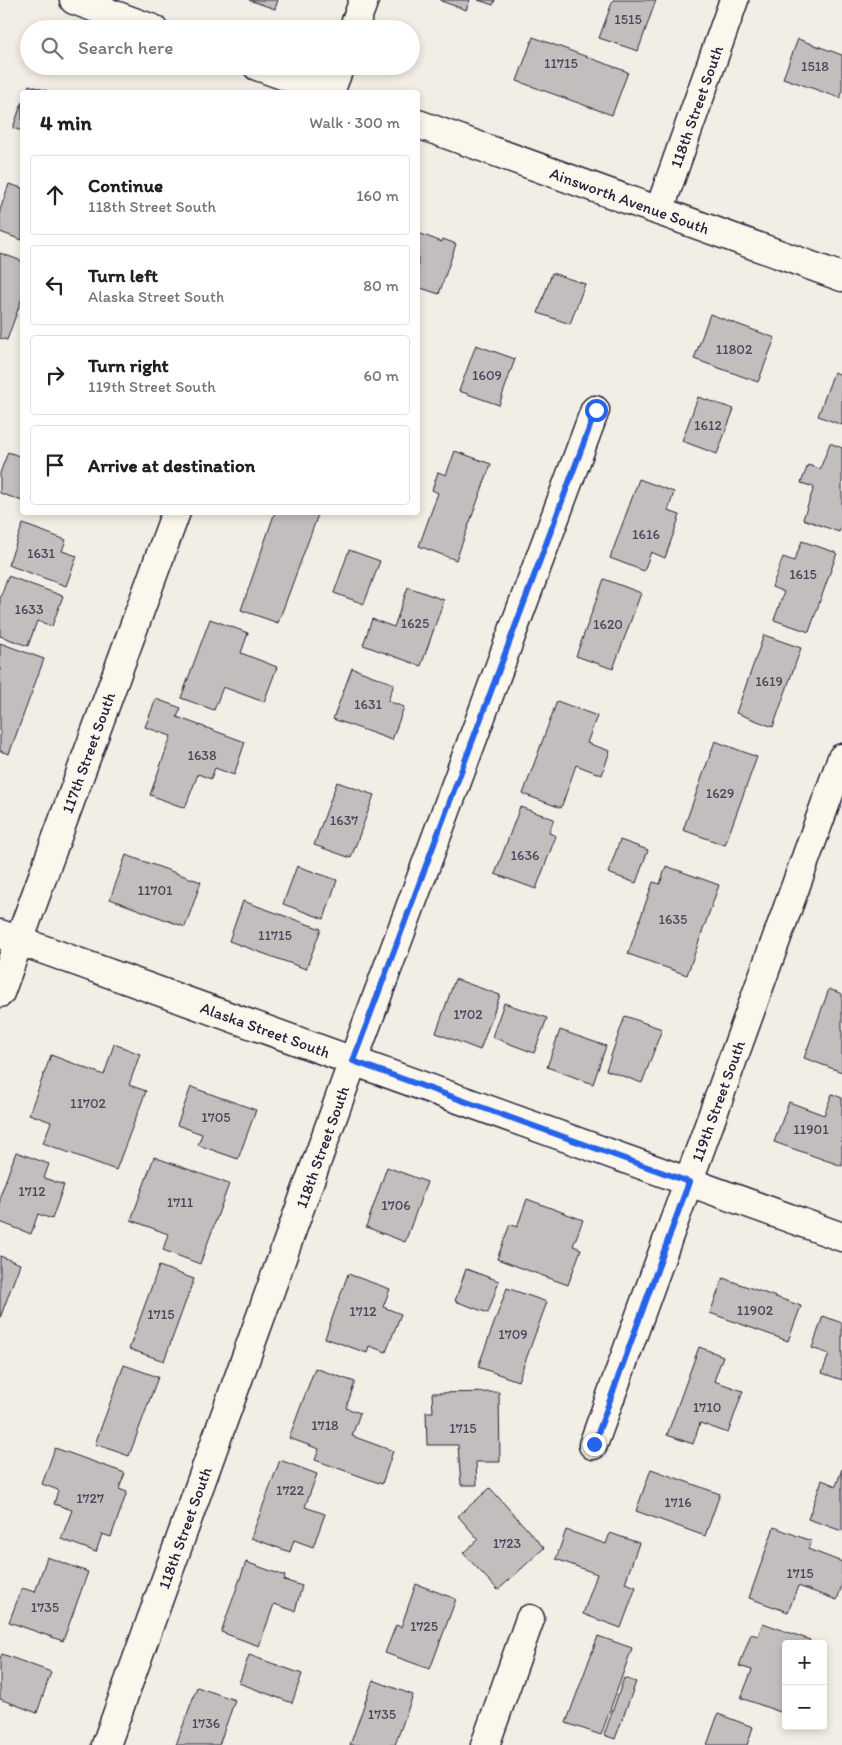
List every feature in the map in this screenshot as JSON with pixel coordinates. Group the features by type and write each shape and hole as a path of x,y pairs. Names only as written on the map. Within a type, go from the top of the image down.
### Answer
{"street":[{"path":"74,0 128,20"},
{"path":"356,20 364,0"},
{"name":"118th Street South","path":"659,211 734,0"},
{"path":"282,75 324,90"},
{"path":"331,90 337,75"},
{"name":"Ainsworth Avenue South","path":"420,125 842,277"},
{"name":"118th Street South","path":"106,1745 353,1061 596,410"},
{"name":"117th Street South","path":"0,993 9,937 175,515"},
{"name":"119th Street South","path":"594,1444 842,758"},
{"name":"Alaska Street South","path":"9,937 842,1238"},
{"path":"485,1745 530,1619"}],"building":[{"path":"249,0 278,0 275,9"},
{"path":"441,0 470,0 466,10"},
{"path":"478,0 495,0 493,5"},
{"path":"613,0 656,0 638,51 599,38"},
{"path":"533,37 628,72 612,115 517,81"},
{"path":"798,39 842,55 842,93 840,98 783,78"},
{"path":"29,85 44,90 27,90"},
{"path":"20,108 20,130 13,128"},
{"path":"9,184 20,187 20,239 0,232 0,210"},
{"path":"420,234 442,242 443,239 456,244 439,294 420,288"},
{"path":"0,253 20,260 20,304 7,340 0,338"},
{"path":"552,273 585,284 570,324 538,313"},
{"path":"710,314 775,338 758,382 694,359"},
{"path":"476,345 515,359 499,405 459,391"},
{"path":"834,372 842,375 842,425 818,416"},
{"path":"698,397 734,409 717,454 682,441"},
{"path":"830,443 842,448 842,524 839,532 803,519 814,487 801,483 808,465 820,469"},
{"path":"455,451 491,464 456,560 419,546 438,493 432,490 438,472 446,475"},
{"path":"8,452 20,456 20,500 0,493 0,473"},
{"path":"639,479 674,492 668,511 680,515 665,558 651,552 644,571 610,558"},
{"path":"274,515 318,515 278,623 241,610"},
{"path":"23,524 66,540 62,551 77,556 66,586 8,565"},
{"path":"802,541 837,553 809,632 774,620 784,592 772,587 783,557 794,561"},
{"path":"349,550 380,561 364,604 334,593"},
{"path":"8,576 63,596 52,626 37,621 28,646 0,636 0,598"},
{"path":"604,579 641,593 613,669 576,656"},
{"path":"408,587 444,600 421,666 363,645 372,619 394,627"},
{"path":"210,619 248,633 241,653 277,667 264,702 223,687 214,710 181,698"},
{"path":"764,635 801,648 773,727 736,713"},
{"path":"0,643 44,659 9,754 0,751"},
{"path":"352,668 394,684 388,701 404,707 392,740 333,719"},
{"path":"156,699 181,708 177,717 245,742 234,775 215,768 211,779 198,774 185,808 150,795 171,736 145,727"},
{"path":"557,701 597,716 587,743 610,751 602,775 576,765 561,808 523,794"},
{"path":"715,741 757,757 725,845 683,830"},
{"path":"337,782 374,795 351,858 314,845"},
{"path":"520,807 554,819 549,833 556,836 536,889 495,874"},
{"path":"620,840 648,850 636,883 608,873"},
{"path":"126,855 201,882 185,927 110,899"},
{"path":"297,866 337,880 324,919 283,904"},
{"path":"666,866 719,885 687,975 628,954 653,882 660,884"},
{"path":"243,901 321,929 306,969 229,941"},
{"path":"455,979 500,995 480,1050 436,1033"},
{"path":"829,989 842,994 842,1072 804,1058"},
{"path":"504,1003 547,1018 534,1053 492,1037"},
{"path":"625,1016 662,1029 642,1083 606,1070"},
{"path":"560,1030 606,1046 593,1084 547,1067"},
{"path":"114,1044 140,1054 129,1085 146,1091 116,1170 43,1143 51,1122 29,1114 51,1055 104,1075"},
{"path":"191,1087 256,1110 238,1159 198,1145 202,1134 177,1125"},
{"path":"832,1094 842,1098 842,1166 774,1142 789,1102 824,1115"},
{"path":"16,1152 49,1164 44,1178 64,1185 52,1219 38,1214 31,1234 0,1222 0,1196"},
{"path":"154,1157 229,1184 200,1264 163,1250 168,1234 131,1220"},
{"path":"387,1167 427,1182 405,1242 366,1227"},
{"path":"527,1199 583,1220 573,1246 581,1249 568,1285 497,1259 510,1224 517,1227"},
{"path":"0,1256 20,1264 0,1318"},
{"path":"159,1266 194,1279 164,1361 129,1349"},
{"path":"466,1269 499,1281 488,1313 455,1301"},
{"path":"348,1274 390,1289 383,1307 401,1314 386,1352 369,1346 367,1353 325,1338"},
{"path":"723,1278 801,1306 788,1341 710,1313"},
{"path":"507,1288 547,1302 518,1381 478,1367"},
{"path":"823,1316 842,1323 842,1380 822,1373 829,1354 812,1348"},
{"path":"699,1347 723,1356 714,1381 743,1391 728,1433 700,1423 693,1444 667,1435"},
{"path":"124,1365 158,1377 129,1456 95,1444"},
{"path":"315,1368 355,1382 346,1408 360,1413 352,1436 393,1451 382,1484 315,1460 319,1449 289,1438"},
{"path":"499,1392 500,1462 476,1462 477,1485 461,1485 458,1445 427,1445 426,1412 433,1412 432,1393"},
{"path":"55,1448 125,1473 119,1489 127,1492 111,1537 102,1534 96,1552 61,1539 72,1510 54,1504 58,1490 42,1484"},
{"path":"280,1460 317,1474 305,1507 325,1514 313,1547 294,1540 290,1552 251,1538"},
{"path":"651,1469 720,1494 705,1536 636,1511"},
{"path":"842,1469 842,1531 808,1519 822,1480 836,1486"},
{"path":"490,1488 544,1548 498,1590 463,1553 478,1539 458,1516"},
{"path":"774,1527 811,1541 808,1549 842,1562 842,1585 837,1600 798,1586 788,1612 749,1598"},
{"path":"566,1530 606,1544 610,1533 639,1543 625,1583 636,1587 621,1628 583,1614 597,1574 556,1559"},
{"path":"47,1557 88,1572 63,1641 9,1622 22,1588 35,1592"},
{"path":"246,1562 285,1576 284,1580 302,1586 295,1611 274,1604 259,1646 221,1632"},
{"path":"416,1584 456,1599 430,1669 385,1653 396,1625 401,1627"},
{"path":"763,1623 810,1640 782,1640 782,1713 741,1698 752,1670 739,1666 751,1634 758,1636"},
{"path":"598,1636 632,1648 601,1735 566,1723"},
{"path":"2,1654 51,1672 37,1713 0,1699 0,1659"},
{"path":"249,1655 302,1674 292,1703 239,1683"},
{"path":"624,1678 636,1682 615,1739 604,1735"},
{"path":"373,1680 413,1695 395,1745 350,1745"},
{"path":"197,1687 235,1700 219,1745 176,1745"},
{"path":"718,1714 753,1727 747,1745 707,1745"}],"route":[{"path":"594,1444 689,1182 353,1061 596,410"}]}
